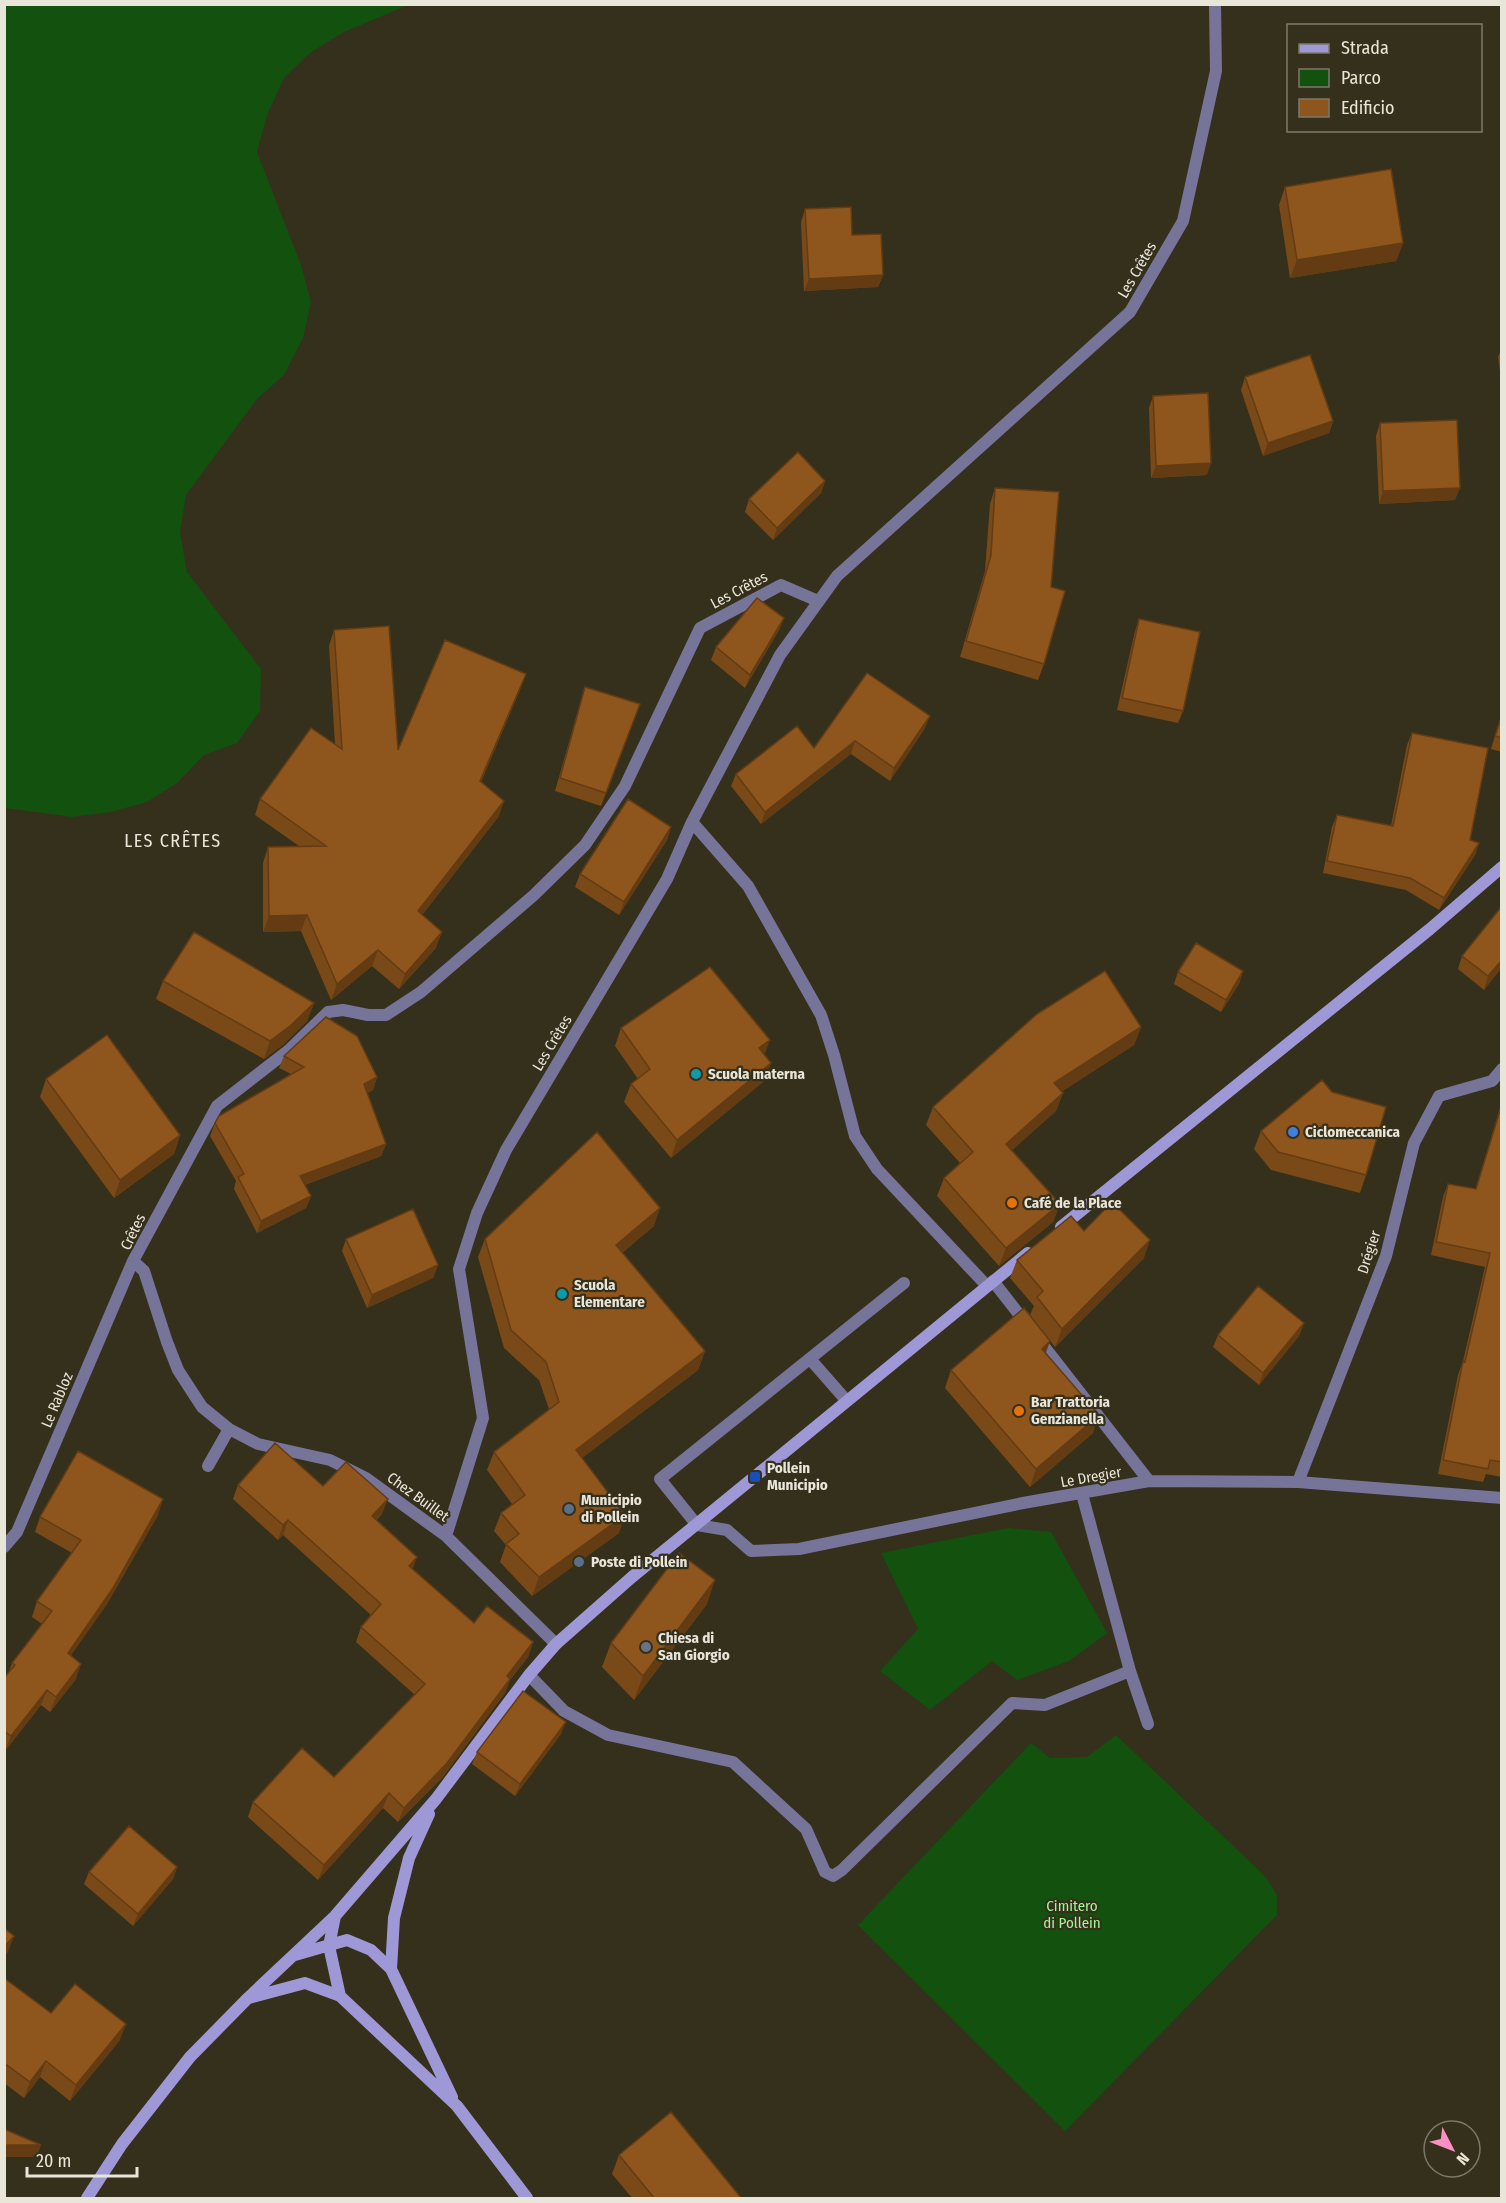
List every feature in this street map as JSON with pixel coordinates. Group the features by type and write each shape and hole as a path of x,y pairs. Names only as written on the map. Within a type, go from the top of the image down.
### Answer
{"main road":[{"path":"87,2199 122,2144 190,2057 248,1998 335,1916 436,1799 529,1675 556,1644 632,1577 846,1400 1430,929 1502,867"},
{"path":"391,1969 394,1918 409,1857 436,1799"},
{"path":"335,1916 328,1946 340,1996"},
{"path":"293,1956 347,1940 371,1950 391,1969 457,2106"},
{"path":"248,1998 305,1983 340,1996 457,2106 526,2199"}],"street":[{"name":"Les Crêtes","path":"446,1536 483,1418 459,1269 477,1213 506,1150 667,879 693,822 780,655 818,601 837,576 1130,312 1183,221 1216,71 1215,4"},
{"name":"Les Crêtes","path":"217,1106 289,1050 328,1012 344,1010 368,1015 386,1015 421,992 534,895 585,845 625,786 700,628 781,585 818,601"},
{"path":"693,822 748,886 821,1015 855,1136 877,1169 990,1283 1149,1481"},
{"name":"Drégier","path":"1298,1482 1386,1256 1414,1143 1439,1096 1492,1080 1502,1069"},
{"name":"Crêtes","path":"217,1106 134,1261 144,1271 178,1370 202,1407 229,1429"},
{"name":"Le Rabloz","path":"4,1547 17,1532 134,1261"},
{"path":"697,1525 660,1479 904,1283"},
{"path":"810,1359 846,1400"},
{"path":"208,1466 229,1429"},
{"name":"Chez Buillet","path":"229,1429 258,1444 330,1460 366,1478 446,1536 556,1644"},
{"name":"Le Dregier","path":"697,1525 727,1530 751,1551 799,1549 1023,1503 1149,1481 1298,1482 1502,1498"},
{"path":"1082,1494 1130,1671 1148,1724"},
{"path":"529,1675 564,1711 608,1735 733,1762 806,1829 825,1872 833,1876 842,1870 1012,1703 1045,1705 1130,1671"}],"green space":[{"path":"4,5 408,5 342,33 310,53 284,78 267,115 257,152 301,265 311,302 303,338 284,375 257,399 186,495 180,532 187,572 261,669 260,711 237,743 204,755 177,783 147,802 111,812 72,817 5,808"},
{"path":"1008,1528 1051,1532 1107,1633 1069,1661 1017,1680 992,1661 930,1710 880,1671 918,1629 881,1553"},
{"name":"Cimitero di Pollein","path":"1116,1735 1265,1876 1277,1895 1277,1915 1065,2131 858,1925 1031,1743 1050,1758 1087,1757"}],"building":[{"path":"1391,169 1403,243 1297,260 1285,187"},
{"path":"851,207 852,235 881,234 883,275 809,279 805,209"},
{"path":"1310,355 1333,421 1268,443 1245,377"},
{"path":"1208,393 1211,463 1156,466 1153,396"},
{"path":"1457,420 1460,488 1383,491 1380,423"},
{"path":"798,452 825,481 777,528 749,499"},
{"path":"995,488 1059,492 1051,587 1065,591 1044,664 966,641 991,555"},
{"path":"757,598 784,618 750,675 716,647"},
{"path":"1139,619 1200,632 1183,711 1122,698"},
{"path":"389,626 398,750 445,640 526,674 480,781 504,801 418,911 442,932 405,974 378,950 337,984 307,915 269,916 268,847 326,846 260,799 311,728 342,749 334,630"},
{"path":"867,673 930,716 894,768 855,741 765,812 736,774 797,726 814,748"},
{"path":"585,687 640,704 606,793 560,778"},
{"path":"1502,716 1502,738 1495,736"},
{"path":"1412,733 1488,748 1470,840 1479,843 1444,898 1410,878 1327,861 1337,815 1393,826"},
{"path":"628,799 671,827 624,902 580,874"},
{"path":"1502,906 1502,960 1488,976 1462,956"},
{"path":"194,932 314,1003 270,1041 163,981"},
{"path":"1196,943 1243,971 1226,1000 1178,972"},
{"name":"Scuola materna","path":"710,967 770,1040 759,1048 771,1063 677,1140 631,1084 650,1069 621,1028"},
{"path":"1105,971 1141,1027 1054,1083 1063,1093 1006,1144 1060,1204 1006,1248 944,1178 973,1152 933,1107 1037,1014"},
{"path":"326,1017 357,1036 377,1077 364,1084 386,1144 300,1176 311,1196 261,1221 238,1177 244,1174 215,1123 219,1116 304,1067 284,1056"},
{"path":"107,1035 180,1135 120,1180 46,1079"},
{"path":"1322,1080 1332,1092 1386,1107 1366,1175 1278,1152 1261,1131"},
{"path":"1502,1104 1502,1462 1490,1460 1488,1469 1443,1460 1463,1361 1465,1362 1490,1253 1436,1242 1448,1184 1476,1189"},
{"name":"Scuola Elementare","path":"597,1132 660,1208 616,1245 705,1351 576,1450 625,1515 539,1577 506,1544 519,1534 501,1513 525,1495 494,1452 559,1402 546,1362 511,1330 485,1239"},
{"path":"1112,1202 1150,1240 1062,1329 1037,1297 1043,1291 1017,1260 1071,1216 1084,1231"},
{"path":"413,1209 438,1265 372,1295 346,1239"},
{"path":"1258,1286 1304,1323 1263,1373 1218,1335"},
{"name":"Bar Trattoria Genzianella","path":"1024,1308 1050,1341 1042,1349 1099,1415 1036,1469 951,1370"},
{"path":"275,1443 323,1486 346,1462 388,1499 372,1516 417,1557 409,1566 474,1623 487,1606 533,1642 507,1676 510,1679 447,1763 404,1808 389,1793 324,1865 253,1802 302,1748 334,1777 425,1684 361,1627 381,1604 288,1520 283,1525 238,1485"},
{"path":"78,1451 163,1499 113,1588 68,1653 81,1664 56,1697 47,1690 11,1736 4,1731 4,1678 15,1665 12,1663 52,1611 37,1601 81,1540 40,1517"},
{"path":"679,1553 715,1580 643,1676 611,1643"},
{"path":"523,1691 566,1722 520,1784 477,1752"},
{"path":"129,1826 177,1867 138,1914 89,1872"},
{"path":"4,1928 14,1936 4,1947"},
{"path":"4,1978 51,2013 75,1984 126,2024 76,2085 46,2061 30,2082 4,2063"},
{"path":"671,2112 742,2199 655,2199 619,2155"},
{"path":"4,2129 41,2145 7,2145 4,2151"}],"place":[{"name":"Scuola materna","path":"696,1074"},
{"name":"Ciclomeccanica","path":"1293,1132"},
{"name":"Café de la Place","path":"1012,1203"},
{"name":"Scuola Elementare","path":"562,1294"},
{"name":"Bar Trattoria Genzianella","path":"1019,1411"},
{"name":"Pollein Municipio","path":"755,1477"},
{"name":"Municipio di Pollein","path":"569,1509"},
{"name":"Poste di Pollein","path":"579,1562"},
{"name":"Chiesa di San Giorgio","path":"646,1647"}],"district":[{"name":"LES CRÊTES","path":"173,841"}]}
